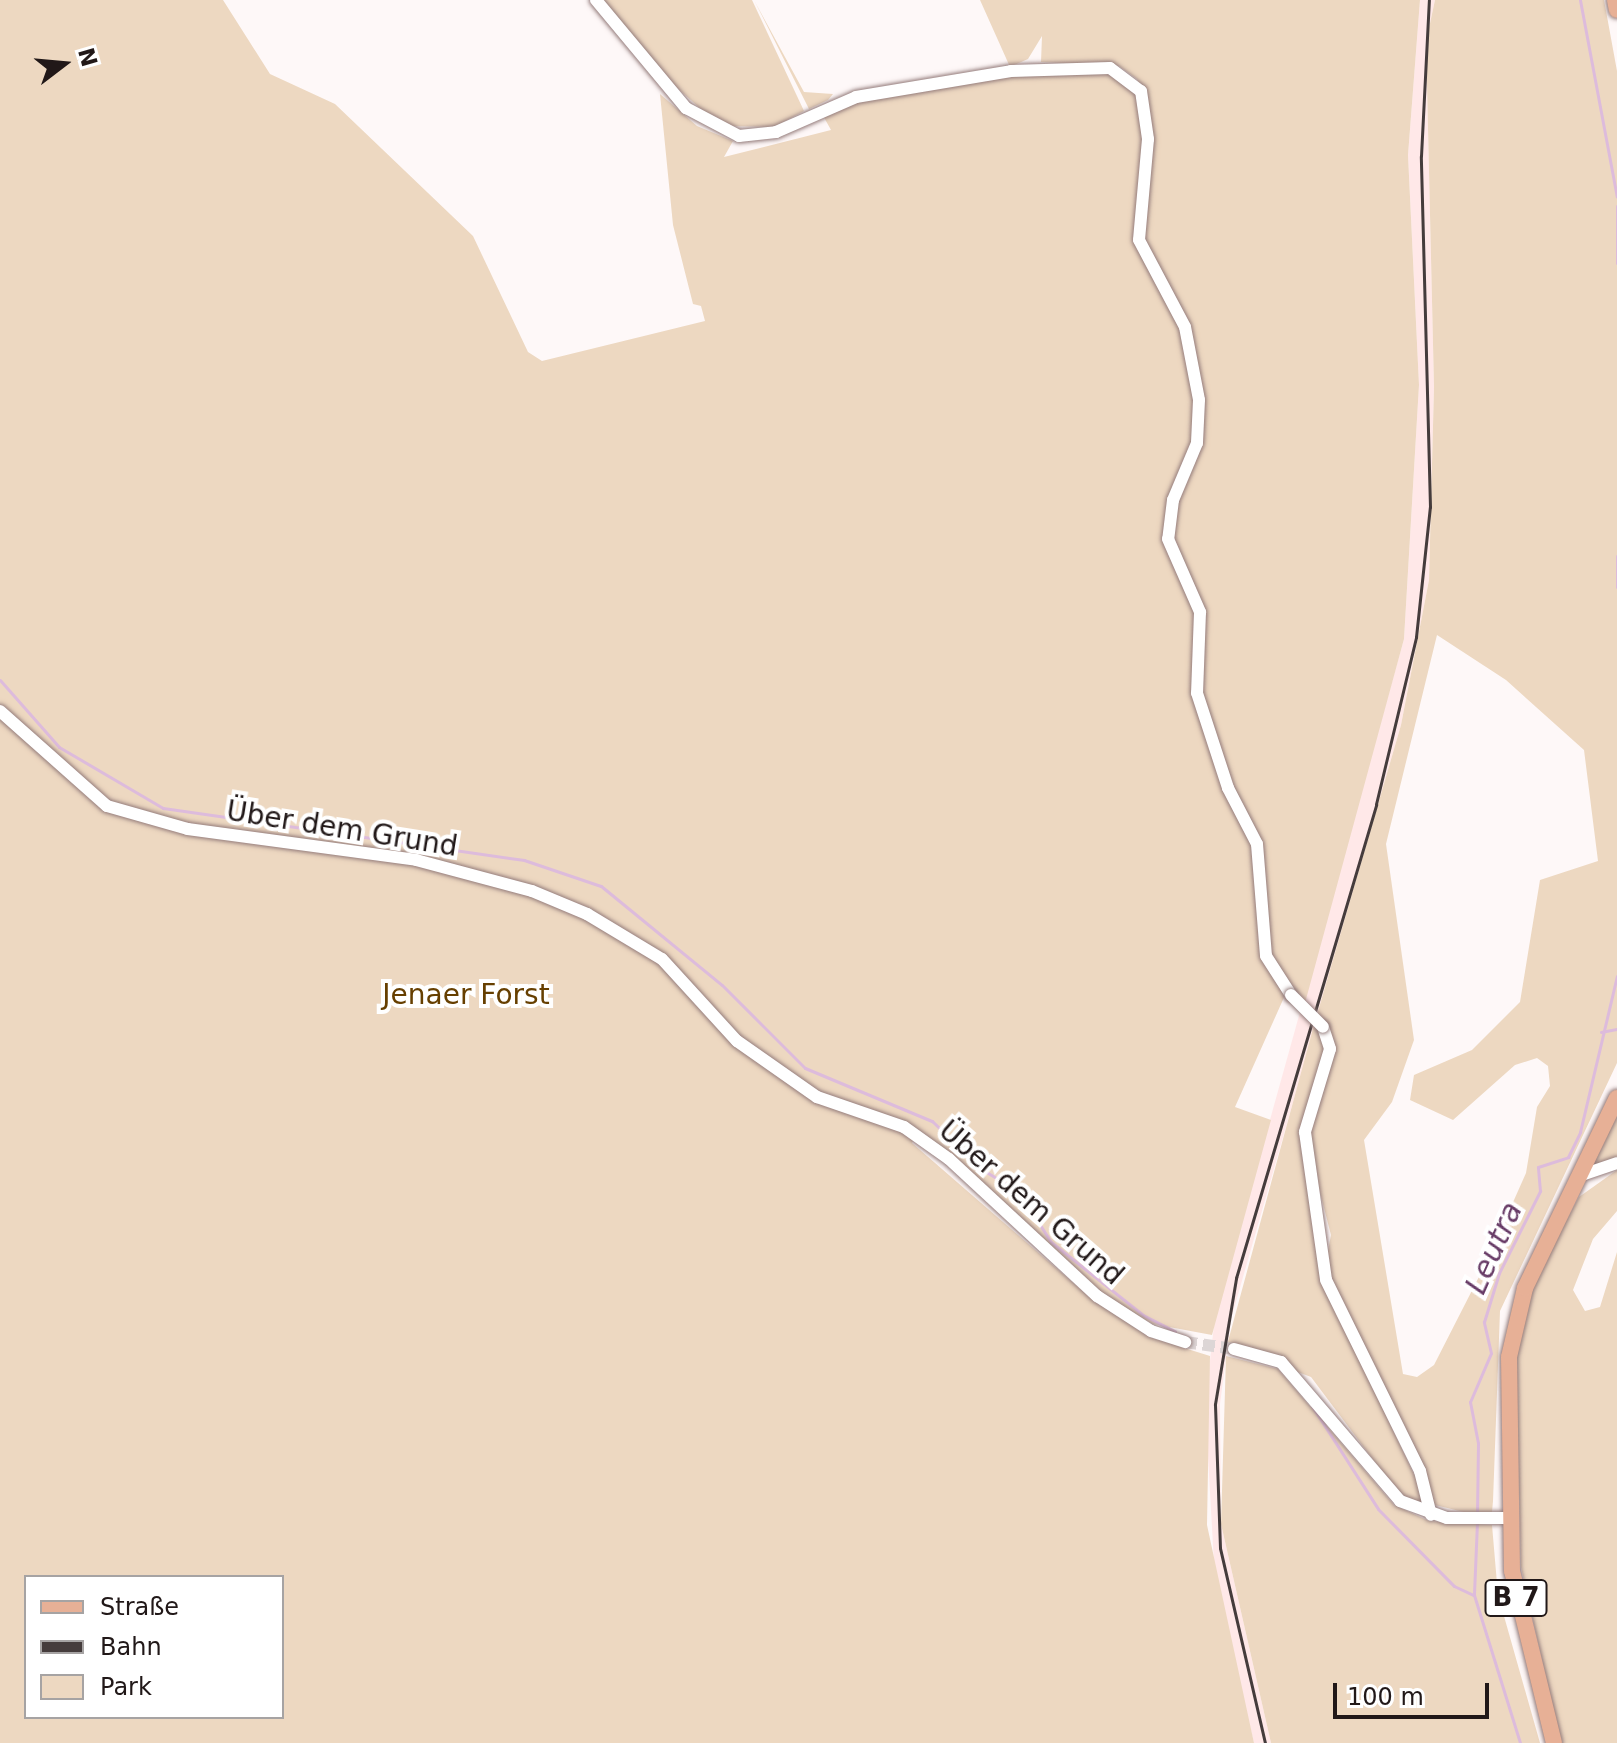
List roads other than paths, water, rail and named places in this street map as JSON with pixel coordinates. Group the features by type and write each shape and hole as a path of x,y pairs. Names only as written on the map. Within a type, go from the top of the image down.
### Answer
{"main road":[{"path":"1615,0 1617,10"},
{"name":"B 7","path":"1554,1743 1517,1603 1509,1518 1512,1333 1579,1176 1617,1098"}],"street":[{"path":"596,0 686,108 739,136 776,132 856,97 1011,71 1110,68 1141,91 1148,139 1139,240 1185,327 1199,400 1197,443 1173,500 1168,539 1200,612 1197,693 1223,775 1259,855 1266,956 1291,995 1323,1027 1330,1049 1305,1132 1326,1280 1420,1471 1431,1515"},
{"name":"Über dem Grund","path":"0,711 107,806 188,829 416,860 532,891 587,914 662,959 737,1041 817,1097 904,1127 949,1159 1097,1296 1151,1331 1185,1342"},
{"path":"1579,1176 1617,1163"},
{"path":"1234,1349 1281,1362 1386,1489 1431,1515 1457,1519 1509,1518"}],"waterway":[{"name":"Leutra","path":"1580,0 1617,197"},
{"name":"Leutra","path":"1617,206 1617,263"},
{"name":"Leutra","path":"1617,556 1617,587"},
{"path":"0,680 59,747 163,808 524,860 601,886 722,985 805,1068 932,1121 983,1170 1019,1192 1051,1242 1143,1315 1175,1331"},
{"name":"Leutra","path":"1477,1515 1478,1443 1470,1402 1491,1353 1484,1322 1499,1273 1540,1191 1538,1167 1568,1157 1580,1132 1617,976"},
{"path":"1601,1032 1617,1029"},
{"path":"1312,1406 1378,1509 1454,1586 1473,1595"},
{"name":"Leutra","path":"1477,1522 1474,1595 1520,1743"}],"tunnel":[{"path":"1185,1342 1234,1349"}],"railway":[{"path":"1265,1743 1220,1548 1215,1404 1236,1278 1376,804 1416,637 1430,507 1421,156 1429,0"}],"park label":[{"name":"Jenaer Forst","path":"466,995"}]}
